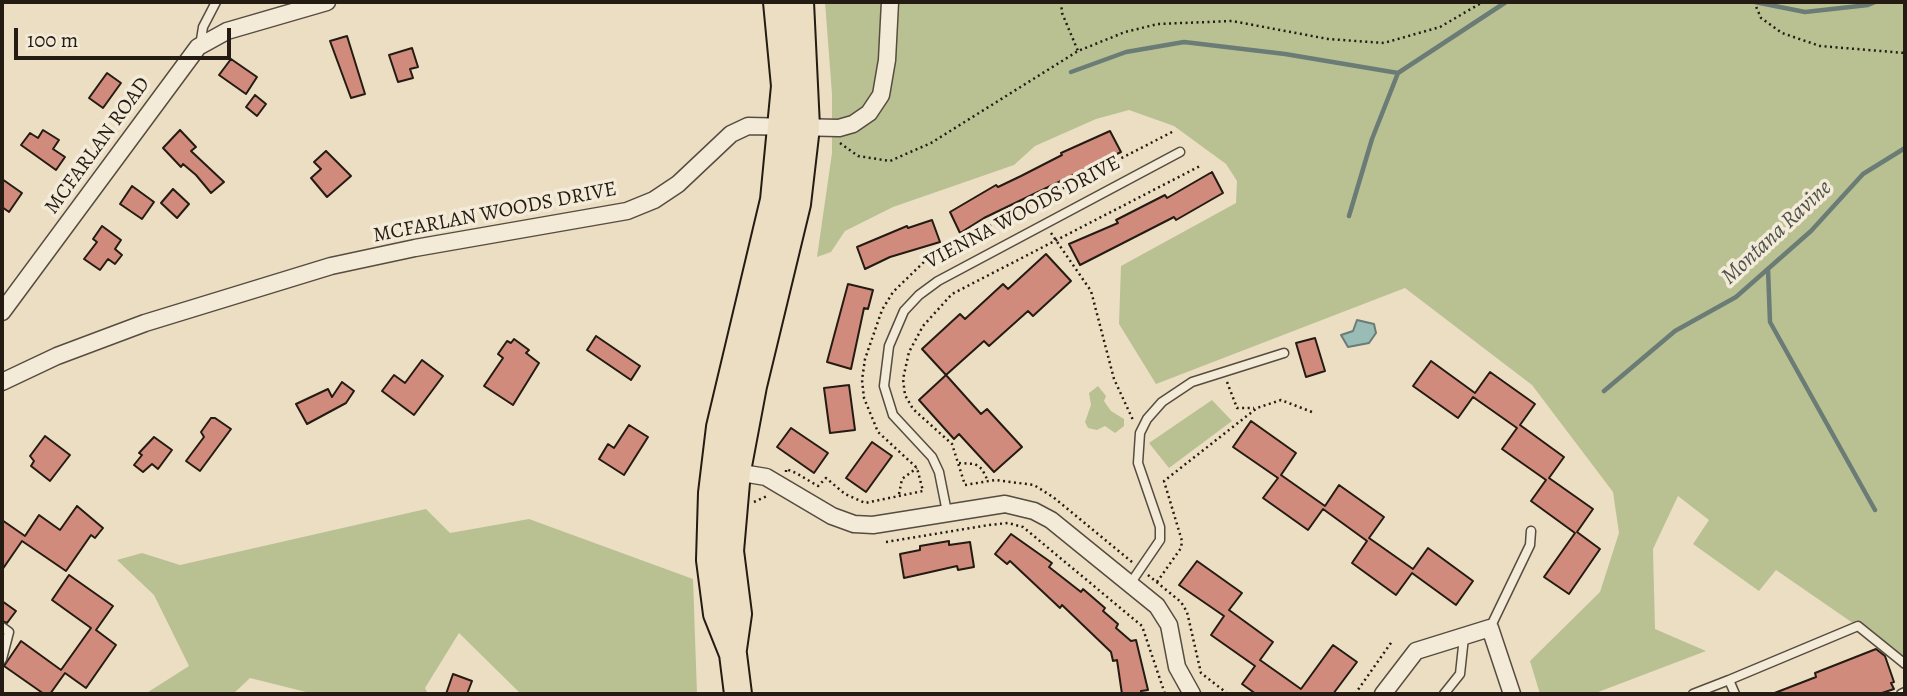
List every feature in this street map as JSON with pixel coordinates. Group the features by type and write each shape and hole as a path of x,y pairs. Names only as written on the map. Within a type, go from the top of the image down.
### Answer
{"main road":[{"path":"777,2 785,86 795,126"},
{"path":"738,694 733,654 738,614 730,551 725,470 752,386 797,205 795,126 800,2"}],"street":[{"name":"MCFARLAN ROAD","path":"2,312 187,59 200,46 227,31 327,2"},
{"name":"MCFARLAN WOODS DRIVE","path":"2,382 57,356 145,323 331,267 426,246 627,211 654,200 678,184 731,134 748,126 839,128 853,124 869,113 881,95 887,60 890,2"},
{"path":"725,470 766,477 832,516 854,524 873,525 1005,504 1034,511 1051,520 1130,584 1164,616 1173,636 1181,678 1192,694"},
{"path":"1383,694 1416,651 1490,628 1512,694"}],"lane":[{"path":"200,46 203,27 216,2"},
{"name":"VIENNA WOODS DRIVE","path":"947,512 939,472 932,457 894,415 884,386 894,331 911,303 938,281 1180,152"},
{"path":"1130,584 1160,540 1160,527 1138,463 1140,432 1152,412 1175,391 1224,370 1284,353"},
{"path":"1490,628 1530,545 1531,531"},
{"path":"2,626 9,632 2,659"},
{"path":"1693,694 1858,626 1905,664"},
{"path":"1444,694 1460,674 1464,636"},
{"path":"1729,680 1735,694"}],"path":[{"path":"1061,2 1062,13 1078,51"},
{"path":"840,143 858,156 890,161 931,143 1078,51 1125,32 1189,21 1231,22 1328,39 1384,43 1440,27 1483,2"},
{"path":"1754,2 1761,18 1782,33 1820,46 1905,52"},
{"path":"749,506 759,498 774,496 783,486 786,469 818,486 826,478 845,494 865,503 923,491 918,468 878,432 864,398 862,380 865,359 882,310 893,292 928,258 1174,131"},
{"path":"1200,166 951,294 923,326 909,352 903,379 905,395 913,409 952,444 965,485 1014,480 1034,485 1053,497 1181,602 1187,612 1201,673 1228,694"},
{"path":"1045,225 1091,290 1114,379 1140,432"},
{"path":"1224,370 1233,405 1243,409 1257,408 1281,400 1312,412"},
{"path":"1157,582 1181,548 1182,541 1164,481 1257,408"},
{"path":"959,463 975,464 982,469 988,481"},
{"path":"899,496 902,479 918,468"},
{"path":"887,542 1007,523 1023,527 1142,626 1165,694"},
{"path":"1355,694 1393,640"}],"green space":[{"path":"825,2 1905,2 1905,659 1776,570 1759,591 1693,544 1709,520 1678,496 1653,549 1655,629 1706,651 1593,694 1540,694 1530,661 1600,592 1619,533 1613,492 1532,385 1405,288 1156,384 1119,324 1121,266 1236,203 1237,181 1226,164 1174,126 1129,110 1096,119 1035,146 1014,165 893,207 845,231 831,252 817,257 832,153 832,94"},
{"path":"1098,386 1106,396 1104,401 1111,411 1124,419 1124,426 1115,433 1105,426 1097,430 1088,428 1085,422 1091,405 1089,393"},
{"path":"1212,400 1232,421 1169,468 1149,443"},
{"path":"426,509 450,533 529,519 693,579 697,694 521,694 459,633 425,688 428,694 314,694 250,678 233,694 145,694 189,666 154,595 117,560 142,553 180,565"}],"water":[{"path":"1357,320 1374,324 1376,333 1369,343 1348,347 1341,335 1353,331"}],"building":[{"path":"347,36 365,94 351,98 330,41"},
{"path":"412,48 418,67 410,69 413,78 398,82 389,55"},
{"path":"231,59 257,77 246,94 219,75"},
{"path":"107,73 121,83 103,108 89,98"},
{"path":"255,95 266,104 257,116 246,107"},
{"path":"43,130 59,140 53,149 65,157 56,170 21,145 30,133 38,138"},
{"path":"180,130 196,147 191,151 224,182 211,193 196,175 183,164 181,167 163,148"},
{"path":"1110,131 1121,152 984,218 960,233 950,212 996,185 998,187 1062,155 1061,153"},
{"path":"326,151 351,176 327,197 311,178 321,169 314,162"},
{"path":"1212,172 1223,193 1176,220 1174,217 1080,265 1069,244 1118,223 1116,220 1165,195 1167,198"},
{"path":"2,179 22,193 9,212 2,207"},
{"path":"132,186 154,202 142,219 120,204"},
{"path":"173,189 189,204 177,218 161,203"},
{"path":"932,220 940,242 890,257 865,269 857,247 907,226 908,228"},
{"path":"102,226 121,240 115,249 122,255 115,264 108,259 100,270 84,259 97,242 93,239"},
{"path":"1046,254 1071,281 1033,316 1028,311 989,346 984,341 946,375 922,349 960,314 965,319 1003,284 1008,289"},
{"path":"848,284 873,290 868,309 864,308 851,369 827,362"},
{"path":"596,336 640,366 631,380 587,350"},
{"path":"1315,338 1325,371 1306,377 1296,343"},
{"path":"514,339 529,350 526,353 539,363 513,405 484,386 503,358 498,354 507,341 511,343"},
{"path":"422,360 443,376 414,415 382,391 394,375 405,383"},
{"path":"1431,361 1475,393 1490,372 1535,404 1520,425 1564,457 1549,478 1593,509 1577,532 1600,549 1569,594 1544,577 1575,533 1531,501 1546,480 1502,449 1517,428 1473,397 1458,418 1413,386"},
{"path":"946,375 981,414 987,409 1022,447 994,472 959,434 954,439 919,400"},
{"path":"342,382 354,391 346,403 307,424 296,404 328,389 332,397"},
{"path":"849,385 855,430 830,433 824,388"},
{"path":"211,418 231,429 200,471 186,461 204,437 201,432"},
{"path":"1251,421 1296,453 1281,475 1325,506 1339,485 1384,517 1369,538 1413,569 1428,548 1473,581 1456,605 1412,573 1396,595 1352,563 1367,541 1323,509 1308,530 1263,498 1278,478 1233,447"},
{"path":"629,425 648,437 624,475 599,459 608,444 614,448"},
{"path":"791,428 828,453 814,473 777,447"},
{"path":"45,436 70,455 50,481 31,466 34,461 30,456"},
{"path":"154,437 172,450 158,469 152,464 143,472 134,465 142,455 139,453"},
{"path":"872,442 892,456 866,492 846,478"},
{"path":"77,506 103,528 95,538 91,535 66,571 22,541 2,570 2,520 25,536 39,515 60,530"},
{"path":"1011,534 1052,563 1049,567 1081,592 1083,589 1105,608 1103,611 1118,624 1116,628 1131,641 1136,640 1148,690 1141,691 1141,694 1122,694 1117,660 1113,661 1111,652 1062,605 1060,608 1010,561 1007,564 995,554"},
{"path":"949,541 949,545 970,542 974,567 958,570 957,566 904,578 900,554 920,550 920,546"},
{"path":"1197,561 1242,593 1229,610 1273,642 1260,660 1301,689 1333,645 1357,662 1333,694 1256,694 1242,684 1255,666 1211,635 1224,616 1179,585"},
{"path":"69,575 113,606 96,630 116,645 86,688 65,673 50,694 44,694 4,666 21,641 61,670 91,628 52,600"},
{"path":"2,601 16,611 7,623 2,621"},
{"path":"1876,649 1885,656 1894,689 1879,694 1772,694 1816,677 1815,673"},
{"path":"453,674 472,681 467,694 446,694"}],"waterway":[{"path":"1398,73 1506,2"},
{"path":"1755,2 1805,12 1875,2"},
{"path":"1071,72 1126,52 1184,42 1285,54 1398,73"},
{"path":"1349,216 1372,139 1398,73"},
{"name":"Montana Ravine","path":"1604,391 1675,331 1736,297 1811,231 1863,174 1905,148"},
{"path":"1768,269 1770,322 1875,510"}]}
